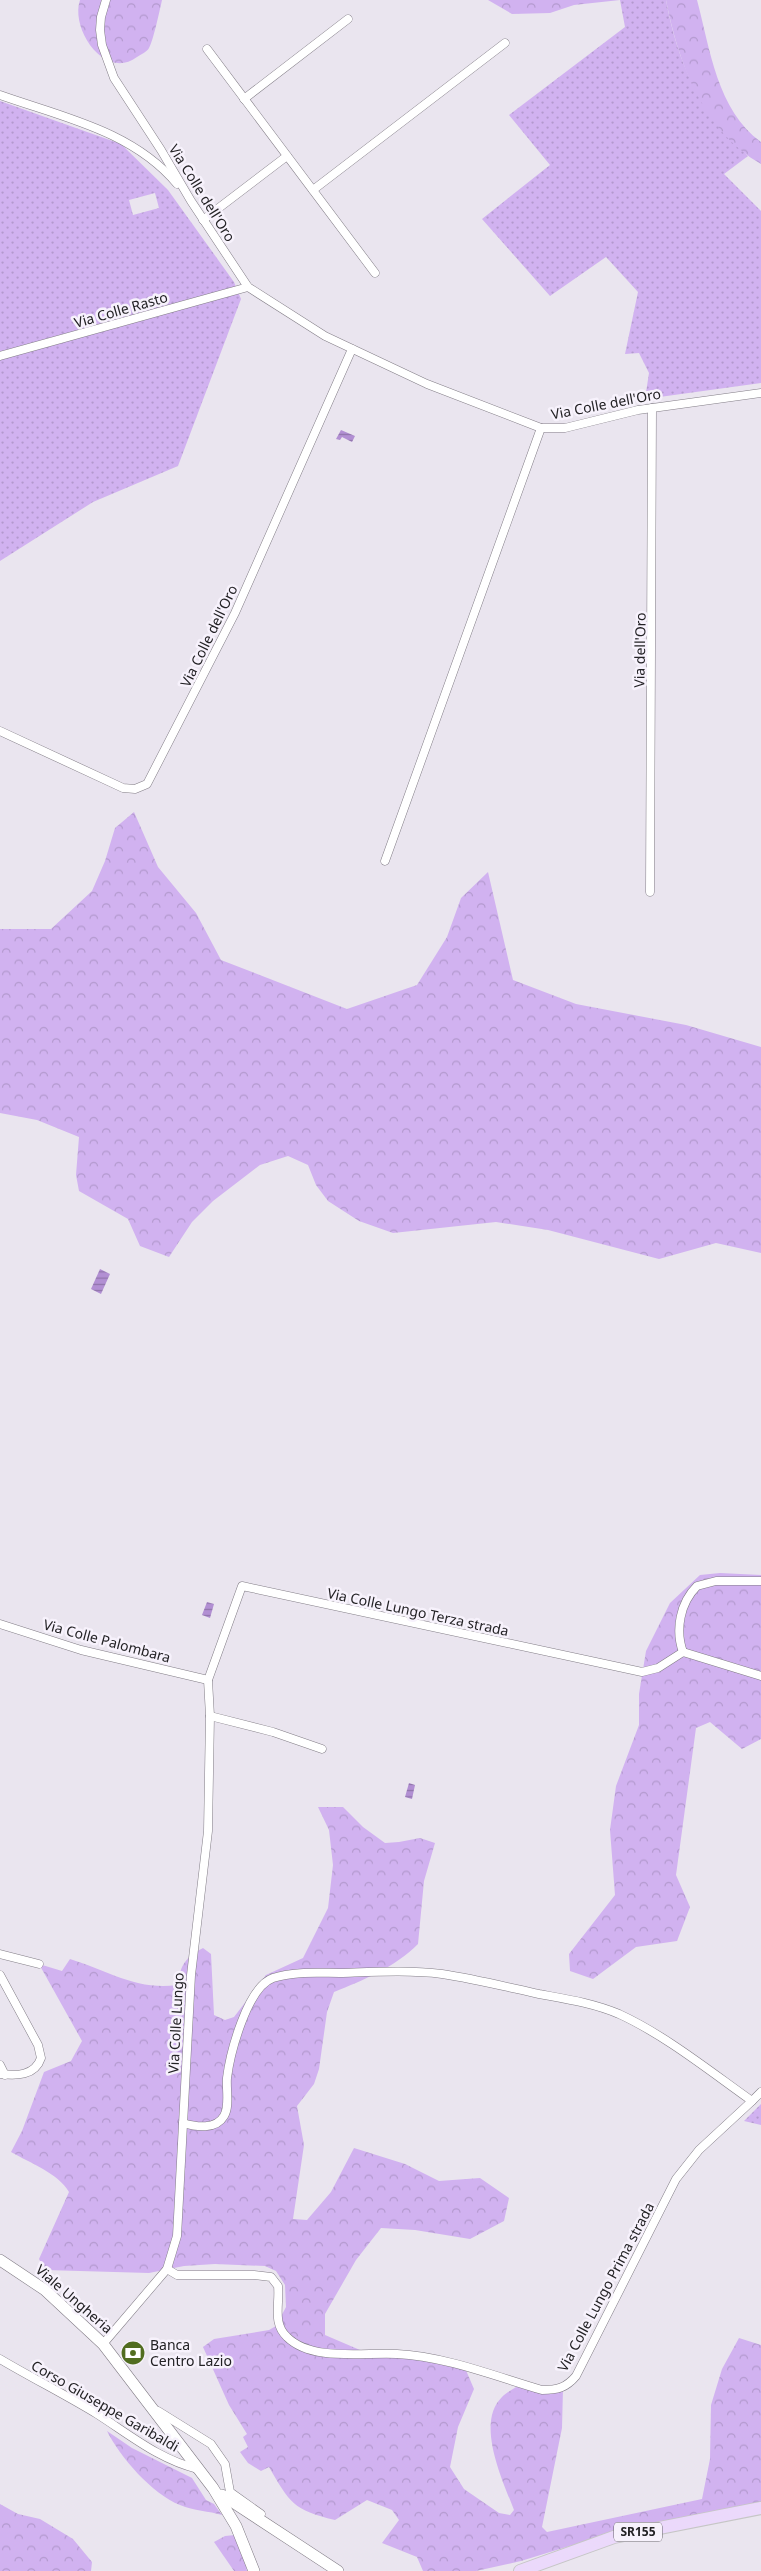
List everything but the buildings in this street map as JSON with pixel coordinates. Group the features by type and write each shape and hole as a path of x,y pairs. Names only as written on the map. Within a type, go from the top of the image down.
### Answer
{"main road":[{"name":"Viale Ungheria","path":"0,2260 46,2290 103,2344 145,2399 172,2426 236,2526 254,2571"},
{"name":"Viale Ungheria","path":"213,2488 249,2514 338,2571"},
{"name":"SR155","path":"520,2571 614,2537 761,2508"}],"street":[{"name":"Via Colle dell'Oro","path":"106,0 101,17 100,30 102,45 114,78 161,150 203,220 248,287 325,336 427,384 541,428 565,428 652,408 761,393"},
{"path":"244,99 348,19"},
{"path":"313,190 505,43"},
{"path":"207,49 375,274"},
{"path":"0,95 108,133 130,144 165,170 191,201"},
{"path":"203,220 287,156"},
{"name":"Via Colle Rasto","path":"0,356 248,287"},
{"name":"Via Colle dell'Oro","path":"0,731 118,787 135,790 147,784 235,613 352,349"},
{"name":"Via dell'Oro","path":"650,892 652,408"},
{"path":"385,861 541,428"},
{"path":"761,1581 716,1581 697,1586 683,1608 678,1635 683,1652 761,1676"},
{"name":"Via Colle Lungo Terza strada","path":"208,1680 242,1586 642,1672 658,1668 683,1652"},
{"name":"Via Colle Palombara","path":"0,1624 81,1650 208,1680"},
{"name":"Via Colle Lungo","path":"103,2344 167,2269 177,2236 191,1975 208,1830 210,1716 208,1680"},
{"path":"210,1716 272,1732 322,1749"},
{"path":"0,1954 39,1964"},
{"path":"183,2123 208,2126 216,2124 224,2116 227,2108 228,2066 241,2023 250,2004 267,1981 280,1977 306,1974 414,1972 441,1974 480,1980 600,2006 634,2022 752,2101 761,2092"},
{"path":"0,1975 38,2045 41,2058 38,2064 29,2072 18,2075 3,2075 0,2065"},
{"name":"Via Colle Lungo Prima strada","path":"167,2269 177,2275 254,2274 270,2277 278,2286 278,2315 282,2331 290,2340 313,2350 361,2356 398,2354 432,2360 542,2390 563,2388 576,2376 676,2179 699,2150 752,2101"},
{"name":"Corso Giuseppe Garibaldi","path":"0,2359 96,2414 158,2454 181,2464 200,2469"},
{"path":"172,2426 211,2444 225,2464 230,2492 272,2523 290,2541"},
{"path":"236,2526 237,2515 249,2514"}],"green space":[{"path":"80,0 162,0 151,45 145,52 125,63 113,62 102,57 85,37 80,25 78,12"},
{"path":"488,0 620,0 574,5 550,13 512,14"},
{"path":"620,0 666,0 677,45 694,85 704,104 717,122 748,156 724,174 761,211 761,383 645,399 649,373 639,353 625,354 638,292 606,257 550,296 482,219 550,165 509,115 625,27"},
{"path":"666,0 697,0 717,77 734,113 746,129 761,142 761,164 741,150 723,133 696,93 678,47"},
{"path":"0,101 121,144 168,190 234,282 241,299 178,466 93,502 0,561","holes":["155,193 159,208 133,215 129,200"]},
{"path":"134,812 158,867 196,913 221,960 347,1009 417,985 447,937 461,898 488,872 513,980 576,1004 686,1025 761,1047 761,1253 716,1243 659,1259 548,1230 496,1222 393,1233 359,1221 328,1201 316,1185 308,1165 288,1156 260,1165 213,1201 192,1222 169,1257 140,1246 128,1219 79,1191 76,1175 79,1137 37,1120 0,1113 0,929 51,929 92,891 105,861 115,828"},
{"path":"720,1573 761,1575 761,1739 742,1749 710,1722 696,1728 676,1875 690,1907 677,1941 636,1947 593,1979 570,1971 569,1954 615,1895 610,1830 616,1786 639,1725 639,1694 646,1651 670,1603 700,1575"},
{"path":"318,1807 343,1807 363,1827 385,1843 420,1838 435,1843 424,1881 418,1944 399,1960 368,1978 334,1992 327,2012 319,2069 314,2084 297,2106 304,2145 293,2219 307,2220 331,2192 354,2148 405,2164 439,2181 480,2178 509,2198 504,2221 470,2239 415,2230 381,2228 356,2260 325,2314 325,2335 360,2350 398,2354 465,2368 474,2389 458,2427 450,2467 464,2489 499,2513 510,2515 514,2510 498,2468 491,2437 491,2422 494,2408 504,2395 521,2384 542,2390 563,2388 562,2428 542,2527 547,2532 702,2499 710,2459 711,2405 722,2369 739,2338 761,2345 761,2504 628,2528 521,2561 476,2571 423,2571 417,2557 382,2543 399,2520 392,2510 367,2500 335,2520 310,2513 288,2497 269,2467 261,2471 248,2463 240,2452 248,2447 243,2437 247,2434 229,2405 203,2347 214,2339 269,2330 276,2326 286,2307 285,2285 276,2271 265,2266 215,2264 184,2266 149,2273 45,2270 39,2259 69,2192 51,2174 11,2152 22,2131 44,2072 71,2061 82,2041 39,1964 62,1971 70,1959 135,1982 163,1986 177,1985 185,1962 203,1948 211,1954 214,2015 225,2020 234,2017 266,1975 303,1958 328,1908 333,1865 329,1830"},
{"path":"761,2104 761,2125 744,2121"},
{"path":"107,2431 132,2448 192,2478 206,2500 214,2504 222,2515 185,2507 169,2500 148,2484 128,2463"},
{"path":"0,2504 18,2514 40,2519 73,2539 92,2562 91,2571 0,2571"},
{"path":"235,2535 244,2555 247,2571 234,2571 214,2542 225,2536"}],"shaded area":[{"path":"341,430 355,436 352,442 342,437 340,440 336,439"},
{"path":"100,1269 110,1274 101,1294 91,1289"},
{"path":"207,1602 214,1604 210,1618 202,1615"},
{"path":"409,1783 415,1785 412,1799 405,1797"}],"place":[{"name":"Banca Centro Lazio","path":"133,2353"}]}
